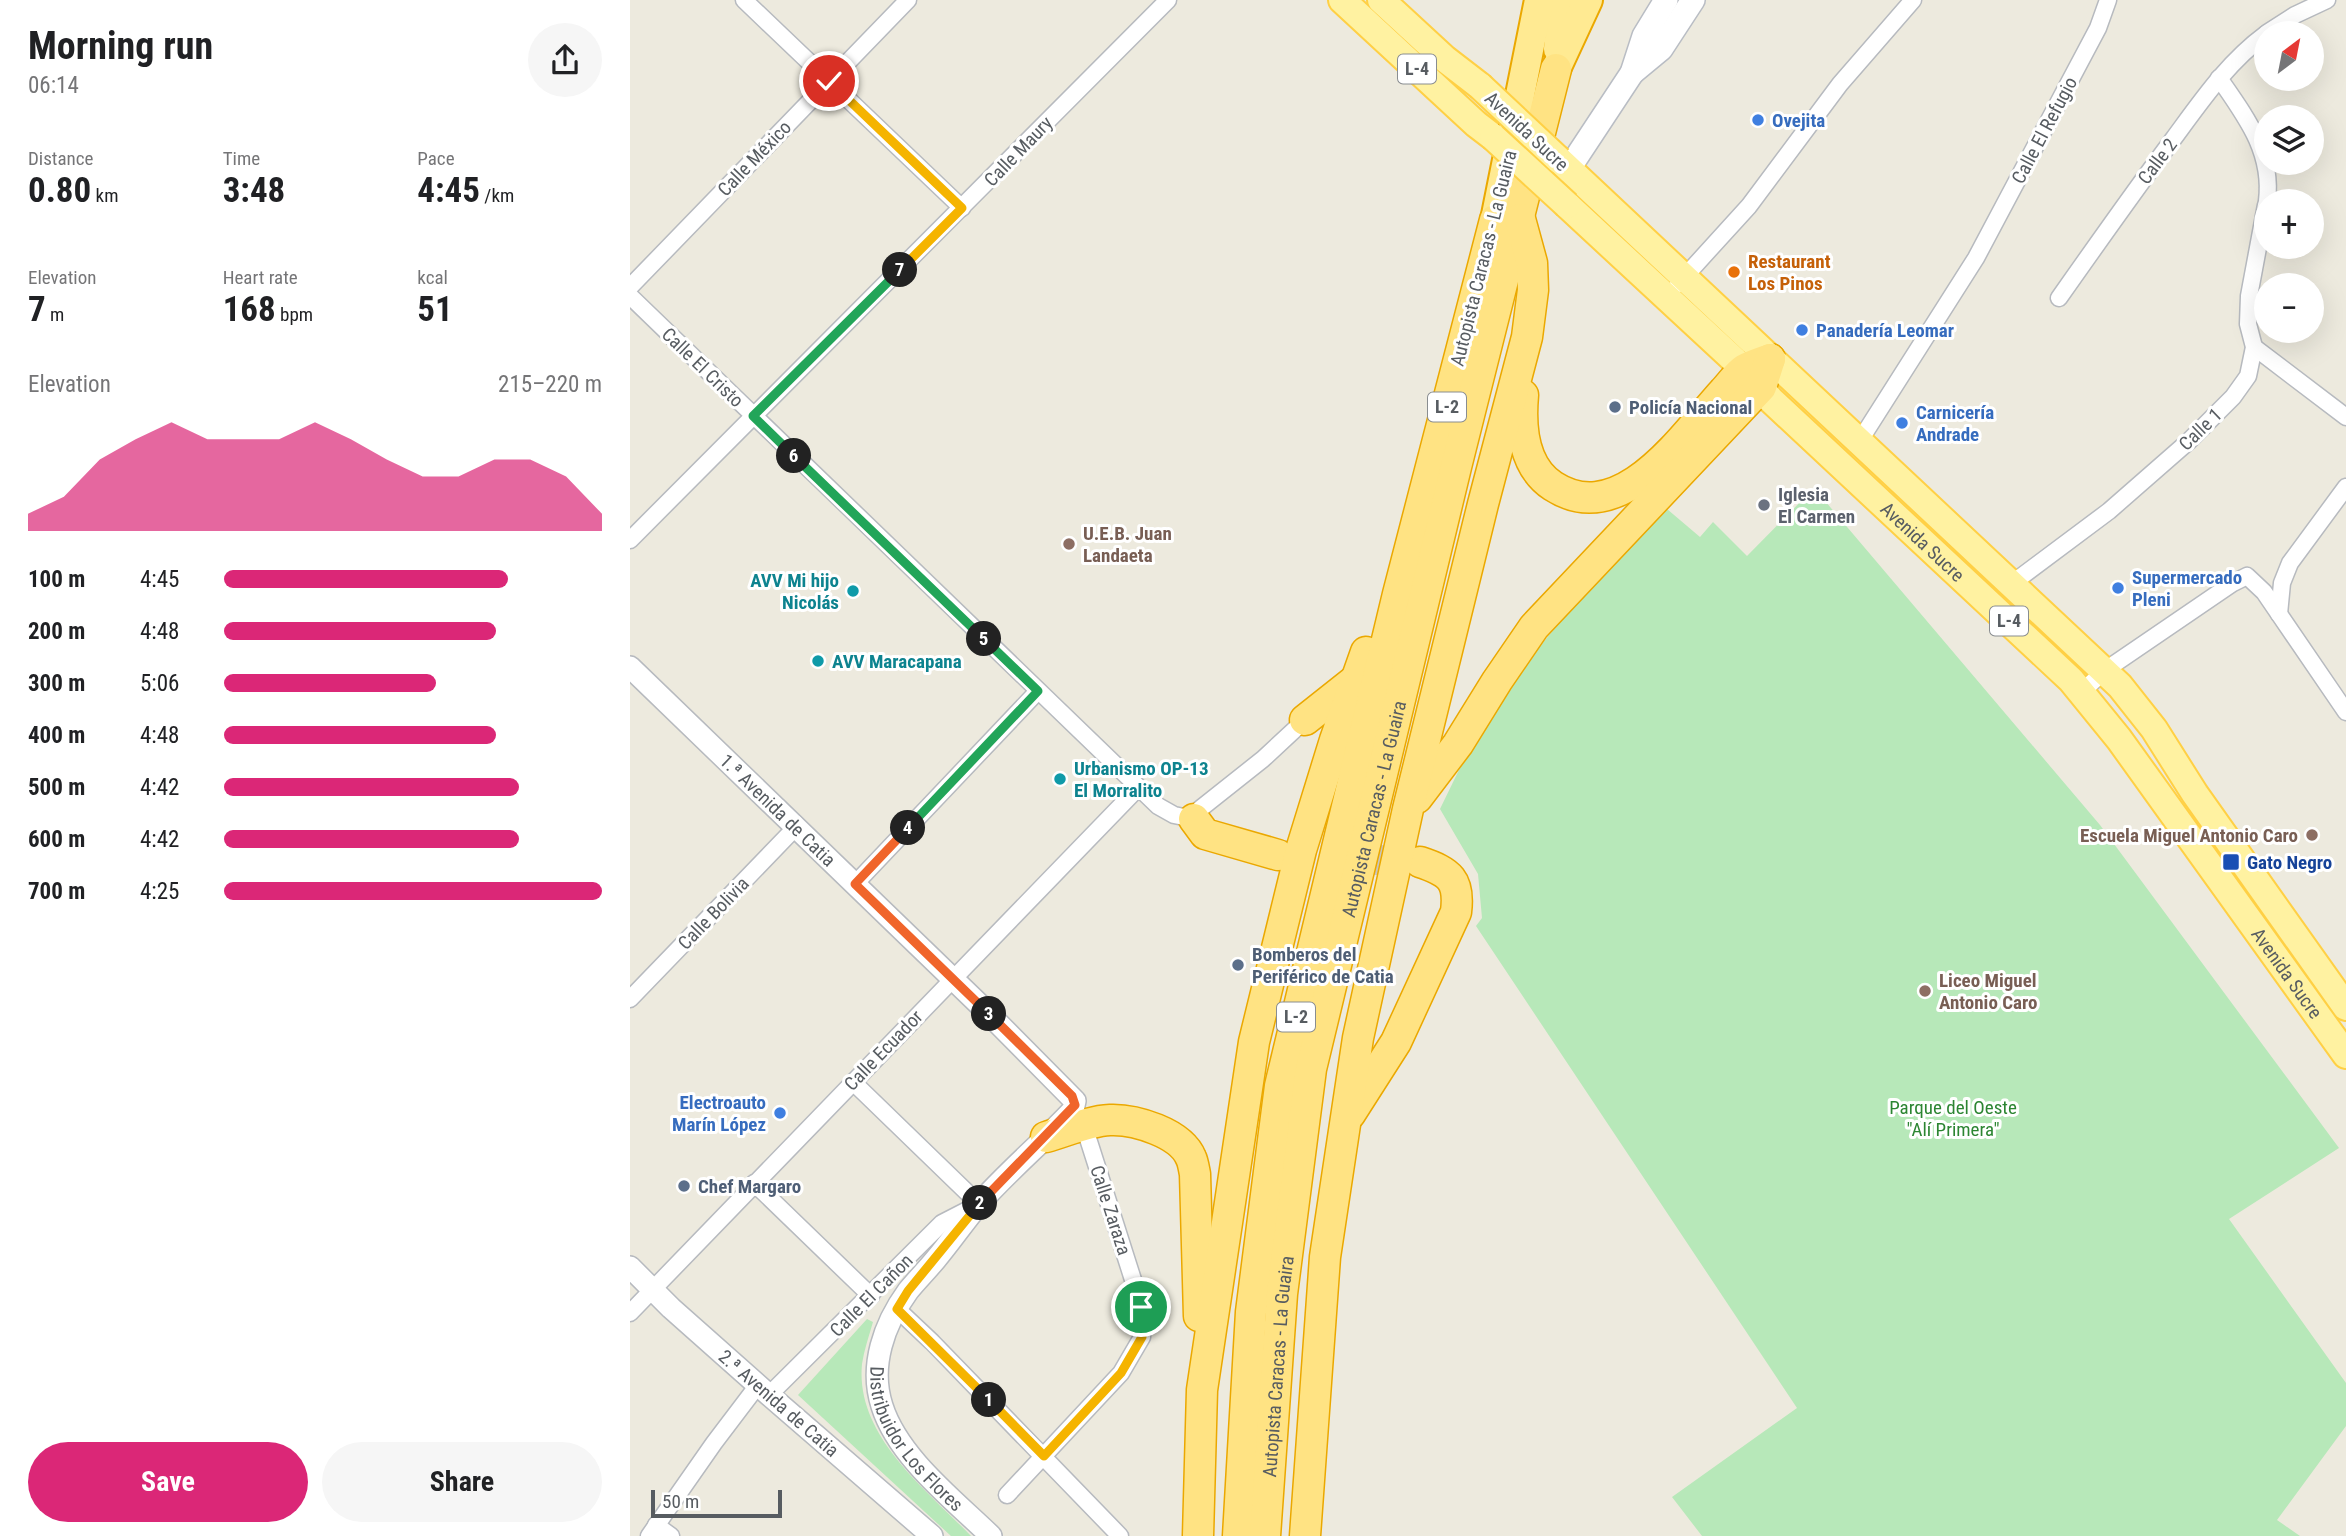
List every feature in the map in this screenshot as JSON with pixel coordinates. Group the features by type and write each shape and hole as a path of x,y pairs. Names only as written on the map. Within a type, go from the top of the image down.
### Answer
{"highway":[{"name":"Autopista Caracas - La Guaira","path":"1265,1536 1282,1294 1311,1069 1395,723 1507,217 1539,0"},
{"name":"Autopista Caracas - La Guaira","path":"1238,1536 1251,1312 1280,1086 1398,594 1507,217 1556,69 1563,0"},
{"path":"1556,69 1588,0"},
{"name":"Autopista Caracas - La Guaira","path":"1305,1536 1325,1257 1357,1038 1406,820 1486,492 1527,337 1533,290 1532,264 1507,217"},
{"path":"1527,337 1522,407 1523,433 1528,455 1542,479 1574,496 1594,499 1640,481 1758,372"},
{"path":"1406,820 1534,627 1758,372"},
{"name":"Autopista Caracas - La Guaira","path":"1198,1536 1202,1390 1254,1042 1301,850 1335,740 1375,622 1398,594"},
{"path":"1305,720 1358,678"},
{"path":"1305,720 1317,722 1328,729 1335,740"},
{"name":"L-2","path":"1395,723 1406,820"},
{"path":"1194,819 1205,834 1278,855"},
{"path":"1345,1123 1396,1042 1456,912 1458,892 1453,880 1439,869 1420,862"},
{"path":"1046,1137 1079,1114 1130,1121 1154,1128 1179,1142 1191,1157 1195,1174 1202,1390"},
{"name":"L-2","path":"1216,1536 1243,1448"}],"main road":[{"name":"Avenida Sucre","path":"1342,0 1666,297 1758,372 1858,442 2120,686 2148,721 2195,794 2346,1007"},
{"name":"Avenida Sucre","path":"1381,0 1445,59 1480,86 1685,277 1758,372 1771,400 2039,648 2081,692 2119,739 2346,1055"},
{"path":"1632,73 1644,36 1666,0"},
{"path":"1563,165 1632,73 1661,49 1693,0"}],"street":[{"path":"744,0 962,208"},
{"name":"Calle México","path":"630,287 908,0"},
{"name":"Calle Maury","path":"630,540 1168,0"},
{"path":"1666,297 1749,206 1840,84 1913,0"},
{"name":"Calle El Refugio","path":"1858,442 1976,258 2098,28 2108,0"},
{"name":"Calle 2","path":"2286,21 2327,0"},
{"name":"Calle 2","path":"2059,298 2219,78 2254,44"},
{"name":"Calle 1","path":"2219,78 2258,138 2266,159 2268,189"},
{"name":"Calle 1","path":"2010,584 2109,511 2233,397 2248,376 2254,347 2248,324 2249,296 2256,259"},
{"name":"Calle El Cristo","path":"630,296 1138,788 1158,806 1174,815 1194,819"},
{"path":"2254,347 2346,417"},
{"path":"2279,614 2282,583 2290,563 2346,487"},
{"path":"2081,692 2104,671 2239,579 2249,577 2264,592 2339,690 2346,712"},
{"name":"1.ª Avenida de Catia","path":"633,676 796,827 953,979 1079,1114"},
{"path":"855,884 1038,691"},
{"path":"1194,819 1200,809 1263,759 1305,720"},
{"name":"Calle Ecuador","path":"630,1313 1138,788"},
{"name":"Calle Bolivia","path":"630,999 796,827"},
{"path":"853,1082 979,1204"},
{"name":"Calle Zaraza","path":"1007,1495 1121,1373 1142,1337 1143,1322 1135,1286 1079,1114"},
{"name":"Distribuidor Los Flores","path":"991,1536 921,1468 898,1437 882,1407 877,1382 877,1363 880,1348 908,1291 979,1204 1046,1137"},
{"path":"754,1183 871,1296"},
{"name":"Calle El Cañon","path":"653,1530 763,1390 871,1296 942,1223 979,1204"},
{"name":"2.ª Avenida de Catia","path":"630,1267 763,1390 932,1536"},
{"path":"897,1309 1120,1536"},
{"path":"653,1530 671,1536"}],"green space":[{"name":"Parque del Oeste \"Alí Primera\"","path":"1814,488 2100,825 2339,1148 2229,1219 2346,1383 2346,1426 2277,1520 2300,1536 1702,1536 1672,1497 1797,1408 1476,926 1482,918 1478,874 1440,809 1473,741 1536,651 1592,583 1667,509 1700,537 1713,522 1747,556"},
{"path":"867,1319 873,1322 862,1364 863,1390 870,1415 897,1460 971,1536 951,1536 798,1395"}],"tunnel":[{"path":"1278,855 1420,862"}],"place":[{"name":"Ovejita","path":"1758,120"},
{"name":"Restaurant Los Pinos","path":"1734,272"},
{"name":"Panadería Leomar","path":"1802,330"},
{"name":"Policía Nacional","path":"1615,407"},
{"name":"Carnicería Andrade","path":"1902,423"},
{"name":"Iglesia El Carmen","path":"1764,505"},
{"name":"U.E.B. Juan Landaeta","path":"1069,544"},
{"name":"Supermercado Pleni","path":"2118,588"},
{"name":"AVV Mi hijo Nicolás","path":"853,591"},
{"name":"AVV Maracapana","path":"818,661"},
{"name":"Urbanismo OP-13 El Morralito","path":"1060,779"},
{"name":"Escuela Miguel Antonio Caro","path":"2312,835"},
{"name":"Gato Negro","path":"2231,862"},
{"name":"Bomberos del Periférico de Catia","path":"1238,965"},
{"name":"Liceo Miguel Antonio Caro","path":"1925,991"},
{"name":"Electroauto Marín López","path":"780,1113"},
{"name":"Chef Margaro","path":"684,1186"}],"route":[{"path":"829,81 962,208 753,416 1038,691 855,884 1075,1101 1073,1110 979,1204 908,1291 897,1309 1044,1456 1121,1373 1136,1350 1142,1337 1141,1307"}]}
